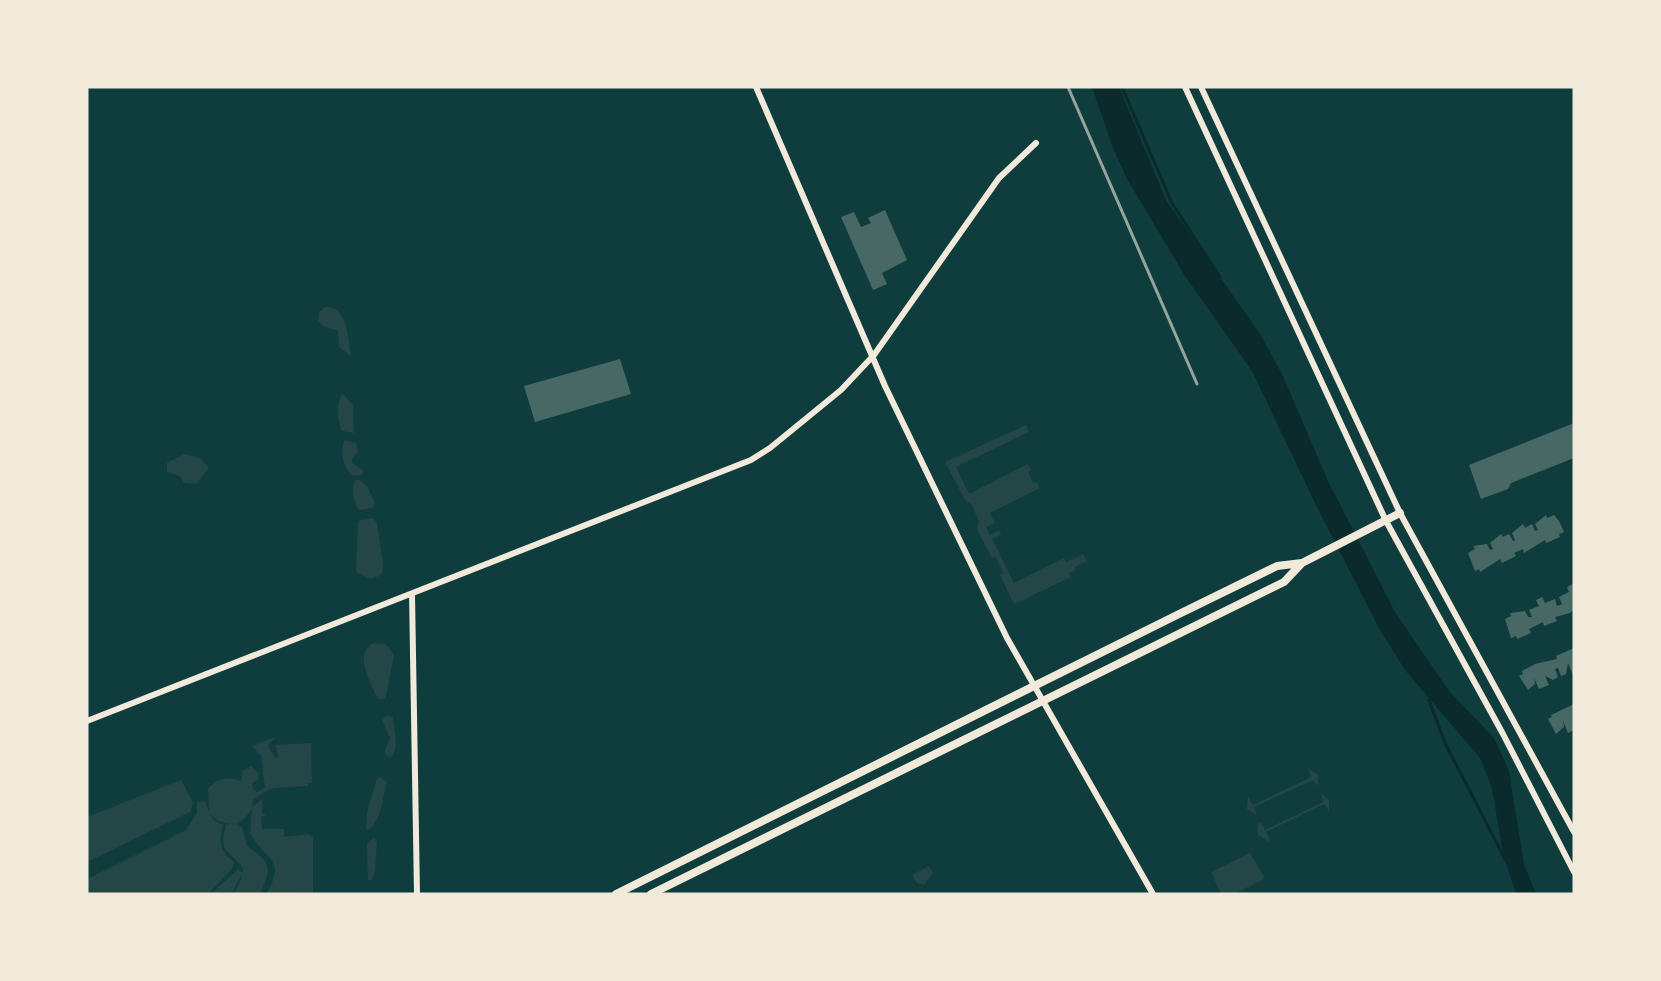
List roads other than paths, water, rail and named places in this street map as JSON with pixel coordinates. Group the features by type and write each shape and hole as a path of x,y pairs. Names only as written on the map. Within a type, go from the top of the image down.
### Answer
{"street":[{"path":"756,87 885,386 1032,687 1153,894"},
{"path":"1185,87 1386,520 1503,734 1574,872"},
{"path":"1200,87 1400,513 1574,832"},
{"path":"87,721 751,459 770,448 833,396 874,356 999,178 1036,142"},
{"path":"616,894 1278,566 1302,563 1400,513"},
{"path":"651,894 1284,582 1302,563"},
{"path":"412,594 417,894"}],"waterway":[{"path":"1122,87 1172,203 1220,277"},
{"path":"1429,700 1445,743 1506,861"}],"railway":[{"path":"1068,87 1197,384"}]}
